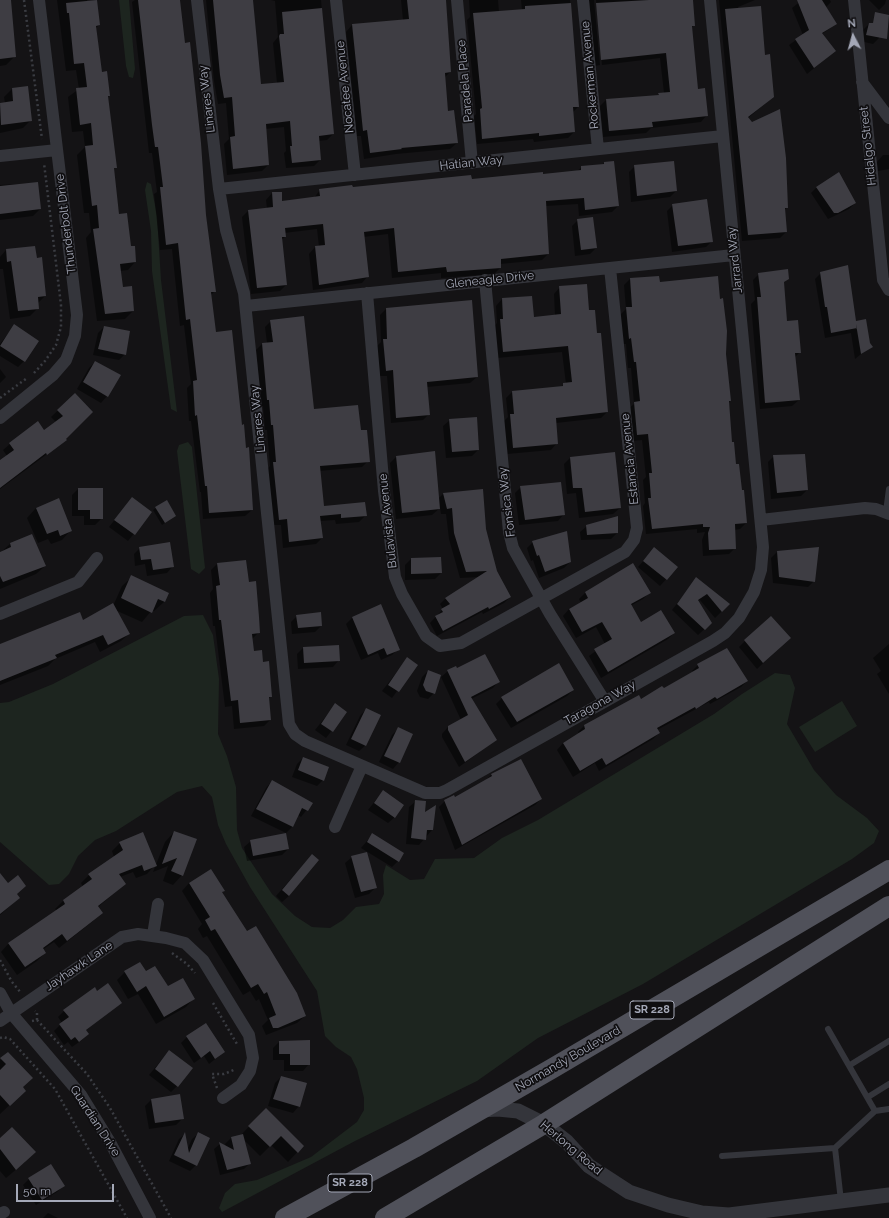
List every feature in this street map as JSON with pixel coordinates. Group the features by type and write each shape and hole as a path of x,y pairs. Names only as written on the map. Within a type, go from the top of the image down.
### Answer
{"main road":[{"name":"Normandy Boulevard","path":"285,1218 479,1110 889,870"},
{"path":"385,1218 544,1124 889,906"}],"street":[{"name":"Thunderbolt Drive","path":"0,418 53,375 66,360 75,336 77,314 39,0"},
{"name":"Linares Way","path":"197,0 219,189 226,230 246,306 289,724 295,734 305,741 362,766"},
{"name":"Nocatee Avenue","path":"336,0 355,175"},
{"name":"Paradela Place","path":"457,0 472,163"},
{"name":"Rockerman Avenue","path":"583,0 598,149"},
{"name":"Jarrard Way","path":"710,0 761,520"},
{"name":"Hidalgo Street","path":"854,0 883,280 889,290"},
{"path":"862,82 889,118"},
{"name":"Hatian Way","path":"219,189 723,136"},
{"path":"0,156 57,150"},
{"name":"Gleneagle Drive","path":"246,306 734,255"},
{"name":"Estancia Avenue","path":"542,599 625,552 634,540 637,528 610,268"},
{"name":"Fonsica Way","path":"485,280 509,532 513,548 542,599 604,700"},
{"name":"Bulavista Avenue","path":"367,293 391,553 395,577 402,594 426,636 440,646 461,643 542,599"},
{"path":"761,520 865,508 887,513"},
{"name":"Taragona Way","path":"362,766 424,793 447,790 604,700 713,641 725,633 740,618 754,592 761,570 763,547 761,520"},
{"path":"0,614 78,582 97,558"},
{"path":"335,827 362,766"},
{"path":"153,936 158,904"},
{"name":"Jayhawk Lane","path":"0,1021 122,937 138,934 166,938 185,943 203,960 248,1035 253,1058 250,1071 241,1085 223,1098"},
{"name":"Guardian Drive","path":"1,994 11,1013 81,1095 111,1144 150,1218"},
{"name":"Herlong Road","path":"479,1110 498,1109 518,1111 544,1124 567,1142 589,1166 629,1192 668,1206 723,1216 772,1214 841,1201 889,1195"}],"lane":[{"path":"887,513 889,489"},
{"path":"828,1028 876,1111"},
{"path":"850,1065 889,1041"},
{"path":"868,1097 889,1084"},
{"path":"722,1156 835,1148 876,1111 889,1109"},
{"path":"835,1148 841,1201"}],"path":[{"path":"0,398 33,374 45,361 56,345 61,327 61,305 24,0"},
{"path":"167,952 188,964 199,980"},
{"path":"0,960 12,982 8,992 1,994"},
{"path":"210,998 239,1047"},
{"path":"37,1020 87,1074 110,1108 171,1218"},
{"path":"0,1038 10,1039 54,1089 127,1218"},
{"path":"223,1098 213,1080 212,1074 224,1074 234,1071 238,1063"}],"shaded area":[{"path":"119,0 129,0 135,69 133,78 129,77 126,66"},
{"path":"147,182 151,184 157,216 161,280 177,412 171,409 152,271 151,231 145,190"},
{"path":"188,442 192,447 205,568 199,574 191,569 177,451 179,445"},
{"path":"203,615 213,635 219,679 218,734 227,756 236,787 237,830 242,848 272,894 295,916 312,927 330,928 343,920 356,907 379,904 384,894 383,875 386,865 410,880 424,879 435,859 474,858 502,838 538,820 714,714 775,673 790,675 795,688 787,724 814,770 836,795 867,818 879,831 874,843 852,859 643,984 538,1038 477,1081 355,1141 222,1212 219,1208 225,1193 235,1184 257,1180 311,1157 357,1122 364,1110 364,1098 357,1069 351,1057 336,1047 325,1036 317,991 250,887 226,844 218,825 212,797 202,786 177,792 116,831 95,840 78,856 69,874 59,884 49,885 0,842 0,703 9,702 53,684 184,616"},
{"path":"842,701 857,726 815,752 799,727"}],"building":[{"path":"0,0 11,0 16,57 0,59"},
{"path":"97,0 100,25 96,26 102,72 107,71 110,96 108,96 117,168 114,168 119,214 127,213 131,246 135,246 136,262 120,264 123,287 132,286 134,311 105,314 93,229 99,228 97,205 92,206 85,146 93,145 91,123 80,125 76,88 87,87 84,63 74,64 69,13 67,13 66,3"},
{"path":"138,0 180,0 185,43 190,42 201,143 206,215 216,292 211,292 216,332 232,330 242,425 244,424 246,448 249,447 253,510 209,513 207,486 205,486 197,415 195,416 193,381 197,380 190,319 186,320 178,243 166,245 160,187 163,187 158,147 155,147 152,125"},
{"path":"213,0 253,0 261,84 284,82 279,36 280,34 284,34 282,12 322,8 334,134 319,136 321,160 292,163 290,121 266,124 269,165 233,169 230,137 235,136 232,97 224,98 220,75"},
{"path":"407,0 446,0 451,72 445,73 448,111 454,110 458,143 401,148 402,149 370,153 367,130 363,131 352,24 409,19"},
{"path":"649,0 693,0 695,26 692,26 698,89 705,88 708,116 652,122 653,127 609,131 606,99 659,95 658,93 670,92 666,53 601,60 596,3"},
{"path":"797,0 822,0 837,24 822,33 836,51 814,68 795,39 809,30"},
{"path":"571,3 579,107 573,107 575,132 539,136 539,133 482,139 480,109 482,108 473,13 525,9 525,6"},
{"path":"761,6 765,55 770,54 774,97 748,117 752,122 780,109 786,158 788,208 785,208 787,232 748,235 725,9"},
{"path":"875,12 889,15 887,39 866,35 869,23 873,23"},
{"path":"28,86 32,121 1,125 0,103 13,101 12,88"},
{"path":"614,161 619,206 585,210 584,198 546,201 549,254 501,259 501,268 447,272 446,267 398,272 394,228 364,232 369,277 319,285 315,246 325,245 323,224 285,228 286,237 282,237 287,285 257,288 248,210 273,207 272,192 282,192 282,201 320,196 319,189 352,185 353,187 471,175 472,179 543,172 543,174 581,170 581,166 604,164 604,162"},
{"path":"674,161 677,191 637,196 634,165"},
{"path":"839,172 856,203 838,213 834,213 816,187"},
{"path":"38,182 41,209 0,214 0,186"},
{"path":"707,199 713,242 678,246 672,204"},
{"path":"593,217 597,248 581,250 577,219"},
{"path":"35,246 37,258 42,257 46,296 38,297 39,309 18,311 11,261 7,262 6,249"},
{"path":"848,265 856,321 866,319 870,343 873,347 861,354 857,328 831,333 827,307 825,307 820,272"},
{"path":"788,269 789,279 784,282 787,321 798,320 801,353 795,353 800,400 765,403 757,297 761,297 758,273"},
{"path":"659,276 660,282 718,276 720,299 723,298 727,331 726,354 731,401 729,401 732,442 734,442 736,464 739,464 742,490 744,490 747,523 735,524 736,549 709,550 708,533 710,527 703,527 703,524 652,529 648,498 651,498 649,473 652,473 648,434 637,435 634,402 640,401 636,362 634,362 631,338 629,339 626,307 632,307 630,278"},
{"path":"587,284 589,310 595,310 597,333 601,333 608,412 556,418 558,444 513,448 510,414 514,414 512,391 563,386 563,383 572,382 568,346 503,352 500,319 503,319 502,298 532,296 534,317 561,314 559,286"},
{"path":"472,300 478,377 427,382 430,415 396,418 393,370 386,371 383,339 387,339 386,308"},
{"path":"304,316 314,409 358,405 361,430 367,430 370,462 320,466 324,506 365,502 367,516 341,518 341,514 320,516 323,538 289,542 287,519 279,520 273,462 276,462 273,425 271,425 269,400 267,400 262,343 273,342 270,320"},
{"path":"14,324 39,341 25,362 0,346"},
{"path":"104,326 130,331 126,355 98,349"},
{"path":"95,361 121,375 108,397 83,382"},
{"path":"75,393 93,412 66,439 67,440 47,455 46,453 0,488 0,460 14,450 9,443 38,421 44,430 63,416 57,410"},
{"path":"477,417 479,450 452,452 449,419"},
{"path":"435,451 440,509 402,513 396,456"},
{"path":"615,452 621,508 585,512 582,488 573,488 570,457"},
{"path":"805,454 808,490 777,493 773,455"},
{"path":"561,482 565,515 525,520 520,486"},
{"path":"78,488 103,488 103,519 90,519 90,510 78,510"},
{"path":"483,489 486,529 497,571 511,597 489,609 488,607 443,631 435,616 443,612 441,609 450,604 445,598 487,571 466,572 454,533 452,508 447,509 443,493"},
{"path":"132,497 152,512 135,535 114,520"},
{"path":"59,498 72,531 60,536 58,530 47,534 36,508"},
{"path":"167,500 176,516 165,523 155,507"},
{"path":"618,516 618,533 587,535 586,525"},
{"path":"567,531 571,562 545,572 532,541"},
{"path":"32,534 46,566 3,582 0,576 0,552 11,547 10,543"},
{"path":"170,542 174,567 153,570 151,559 141,560 139,547"},
{"path":"654,547 678,567 667,580 643,561"},
{"path":"819,547 815,582 779,577 777,551"},
{"path":"441,557 442,573 411,574 411,558"},
{"path":"246,560 249,582 256,581 260,633 252,634 254,651 262,650 263,662 269,661 272,697 269,697 271,720 240,723 238,700 231,701 221,620 219,620 216,586 220,585 217,563"},
{"path":"633,563 651,593 631,604 641,622 661,610 675,633 608,672 594,649 612,639 602,622 582,632 569,609 588,598 585,592"},
{"path":"131,575 169,593 165,602 158,599 152,613 121,598"},
{"path":"696,577 730,604 722,612 707,594 698,600 712,623 705,630 677,604"},
{"path":"113,603 130,634 108,645 103,635 55,655 57,658 0,681 0,644 80,612 83,620"},
{"path":"381,604 400,650 387,655 384,648 368,655 352,617"},
{"path":"321,612 322,626 298,628 296,615"},
{"path":"771,616 791,638 763,663 744,640"},
{"path":"339,645 340,661 304,663 303,647"},
{"path":"727,648 748,681 717,699 715,697 696,709 695,707 657,728 660,733 606,765 602,758 580,771 563,743 585,729 584,725 639,695 641,699 662,686 664,688 699,668 697,664"},
{"path":"485,654 500,682 471,697 497,740 465,762 448,730 448,726 468,715 447,670 456,666 457,668"},
{"path":"407,657 418,665 399,692 388,685"},
{"path":"559,663 574,690 517,722 501,697"},
{"path":"428,670 441,675 435,694 426,691 423,685"},
{"path":"335,703 347,712 333,732 321,724"},
{"path":"366,708 381,715 366,746 351,739"},
{"path":"398,727 413,734 400,763 384,756"},
{"path":"303,757 329,767 324,781 298,770"},
{"path":"521,759 542,799 462,845 444,800 454,795 455,797 492,776 491,774"},
{"path":"272,780 313,803 308,811 302,808 293,827 256,809"},
{"path":"383,790 404,805 395,818 374,803"},
{"path":"415,800 426,801 425,812 436,805 433,830 427,830 426,840 411,838"},
{"path":"174,831 197,839 183,876 171,871 177,858 162,864"},
{"path":"143,832 157,866 144,871 142,865 119,874 126,884 98,906 103,913 67,941 62,934 43,948 46,953 25,967 8,943 65,904 63,900 92,879 88,874 123,850 119,842"},
{"path":"286,833 289,849 253,856 250,840"},
{"path":"372,833 404,853 399,862 367,842"},
{"path":"367,852 377,888 361,892 351,856"},
{"path":"312,854 319,860 289,896 282,890"},
{"path":"211,869 225,891 222,892 247,931 256,926 297,993 306,1016 278,1028 273,1028 269,1018 276,1015 267,992 264,994 258,984 251,988 215,929 211,931 205,920 210,917 189,883"},
{"path":"0,873 8,883 18,875 26,886 17,894 20,898 0,914"},
{"path":"140,962 146,971 155,966 168,986 183,978 195,999 164,1017 146,986 137,992 124,971"},
{"path":"108,983 122,1003 86,1030 89,1034 79,1042 75,1037 71,1040 59,1024 69,1017 63,1010 95,987 97,991"},
{"path":"206,1023 225,1052 215,1059 210,1051 201,1058 186,1036"},
{"path":"310,1040 310,1065 290,1065 290,1054 279,1054 279,1041"},
{"path":"169,1050 193,1068 178,1087 155,1069"},
{"path":"8,1052 33,1078 23,1087 26,1091 10,1106 0,1095 0,1070 6,1064 0,1058"},
{"path":"281,1076 307,1083 300,1107 273,1099"},
{"path":"180,1094 184,1119 155,1123 151,1099"},
{"path":"266,1108 304,1146 298,1153 281,1136 270,1147 248,1126"},
{"path":"12,1127 36,1152 16,1170 0,1149 0,1138"},
{"path":"185,1132 189,1153 198,1132 210,1138 197,1166 174,1155"},
{"path":"243,1134 251,1164 227,1170 219,1142 234,1150 231,1137"},
{"path":"51,1164 65,1186 42,1200 28,1178"}]}
